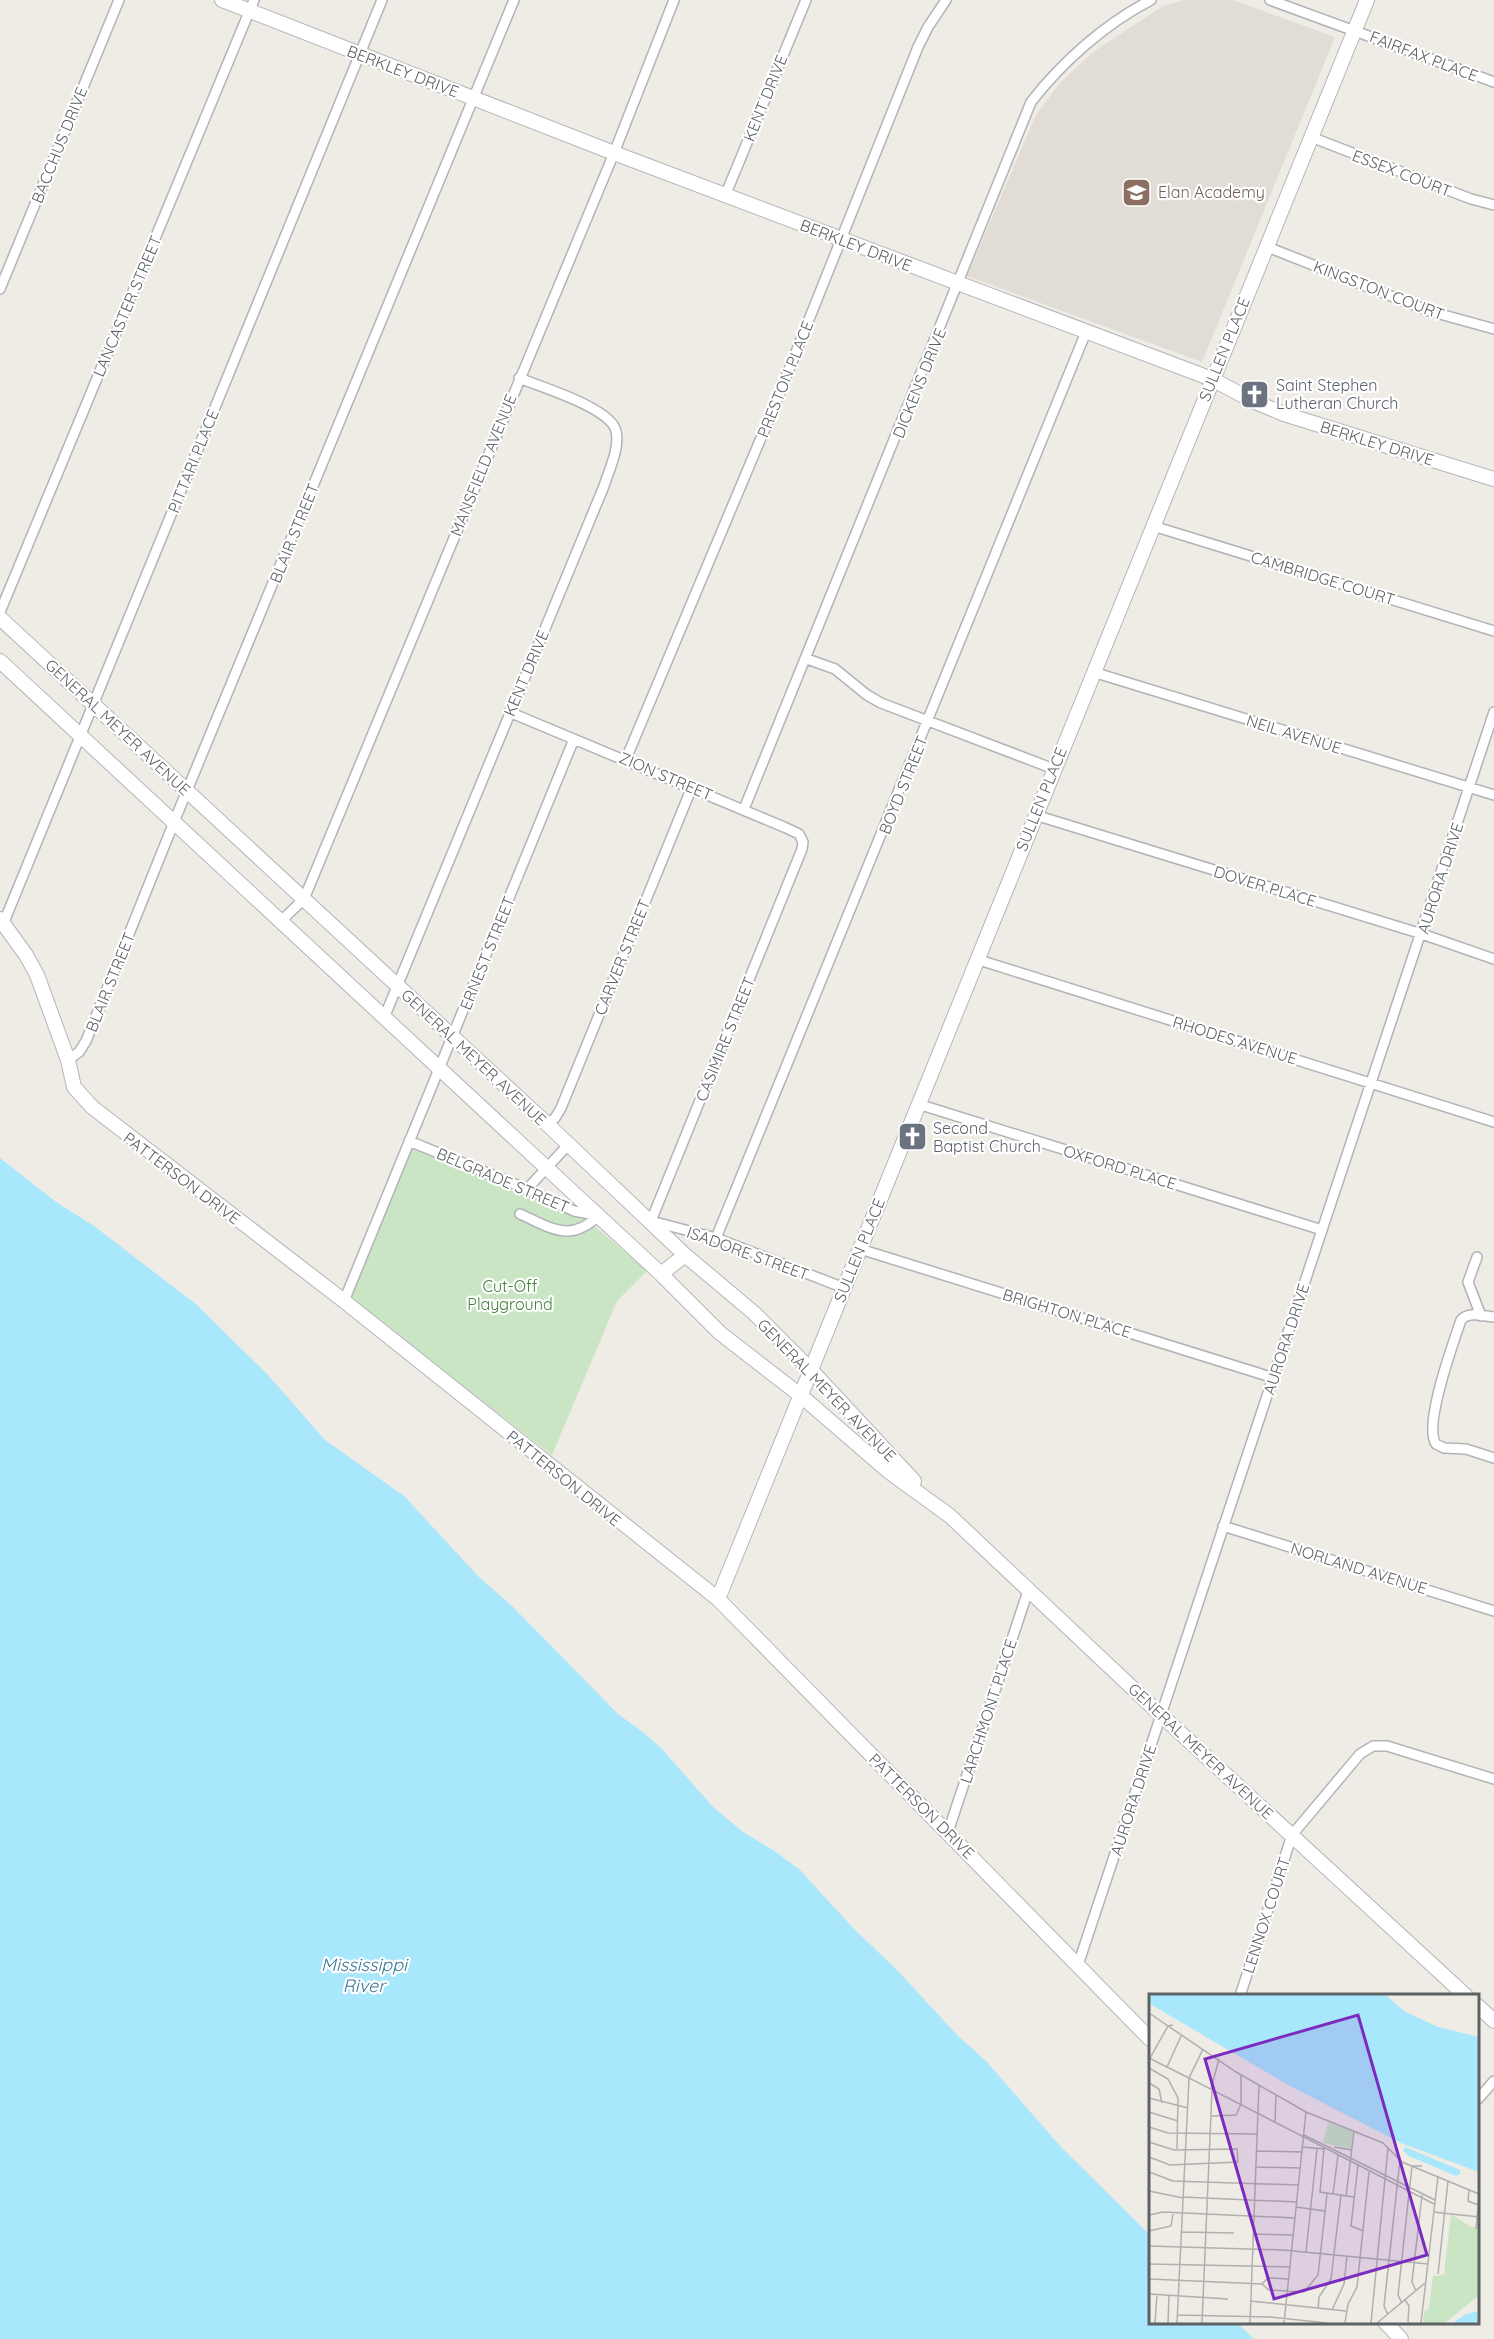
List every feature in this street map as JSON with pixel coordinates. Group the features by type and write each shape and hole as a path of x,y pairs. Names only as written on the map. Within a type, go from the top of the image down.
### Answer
{"street":[{"name":"BACCHUS DRIVE","path":"0,289 119,0"},
{"name":"BERKLEY DRIVE","path":"222,0 252,5 360,54 614,153 1212,379 1284,414 1494,479"},
{"name":"PITTARI PLACE","path":"2,921 81,735 382,0"},
{"name":"BLAIR STREET","path":"68,1060 79,1053 86,1041 174,822 514,0"},
{"name":"MANSFIELD AVENUE","path":"280,921 304,899 614,153 674,0"},
{"name":"KENT DRIVE","path":"725,196 806,0"},
{"name":"PRESTON PLACE","path":"626,759 761,438 918,47 946,0"},
{"name":"DICKENS DRIVE","path":"744,809 807,660 1031,102 1084,46 1119,19 1151,0"},
{"path":"1270,0 1354,29"},
{"name":"SULLEN PLACE","path":"718,1599 1265,246 1367,0"},
{"name":"LANCASTER STREET","path":"0,612 252,5"},
{"name":"FAIRFAX PLACE","path":"1354,29 1494,82"},
{"name":"ESSEX COURT","path":"1311,137 1471,200 1494,205"},
{"name":"KINGSTON COURT","path":"1265,246 1429,311 1494,328"},
{"name":"BOYD STREET","path":"716,1238 1086,332"},
{"name":"KENT DRIVE","path":"384,1017 604,486 617,440 617,433 609,418 594,408 519,378"},
{"name":"CAMBRIDGE COURT","path":"1153,526 1494,631"},
{"name":"GENERAL MEYER AVENUE","path":"0,618 547,1124 685,1255 754,1313 811,1370 938,1506 1161,1715 1465,1994"},
{"path":"807,660 835,669 867,695 881,703 1054,769"},
{"name":"GENERAL MEYER AVENUE","path":"0,662 661,1274 720,1333 800,1395 888,1471 938,1506"},
{"name":"NEIL AVENUE","path":"1093,672 1494,795"},
{"name":"ZION STREET","path":"509,712 626,759 799,834 803,842 799,858"},
{"name":"AURORA DRIVE","path":"1078,1965 1494,712"},
{"name":"ERNEST STREET","path":"344,1301 574,739"},
{"name":"CARVER STREET","path":"547,1124 555,1118 561,1108 692,787"},
{"name":"DOVER PLACE","path":"1035,815 1494,958"},
{"name":"CASIMIRE STREET","path":"651,1221 799,858"},
{"name":"PATTERSON DRIVE","path":"2,921 37,975 68,1060 74,1087 106,1119 344,1301 718,1599 1149,2038"},
{"name":"RHODES AVENUE","path":"976,959 1494,1122"},
{"name":"OXFORD PLACE","path":"918,1104 1322,1230"},
{"name":"BELGRADE STREET","path":"410,1141 574,1211 598,1216"},
{"path":"526,1189 568,1145"},
{"path":"520,1214 557,1230 571,1232 588,1225 598,1216"},
{"name":"ISADORE STREET","path":"651,1221 716,1238 844,1288"},
{"name":"BRIGHTON PLACE","path":"860,1249 1274,1378"},
{"path":"661,1274 685,1255"},
{"path":"1477,1257 1468,1282 1481,1316"},
{"path":"1494,1317 1465,1315 1461,1320 1439,1392 1432,1424 1432,1434 1436,1444 1444,1448 1466,1449 1494,1458"},
{"name":"NORLAND AVENUE","path":"1224,1526 1494,1611"},
{"name":"LARCHMONT PLACE","path":"948,1832 1028,1591"},
{"path":"1292,1835 1360,1754 1373,1746 1387,1746 1409,1752 1494,1779"},
{"name":"LENNOX COURT","path":"1240,1994 1292,1835"},
{"path":"1479,2007 1494,2021"},
{"path":"1479,2098 1494,2081"},
{"path":"1387,2324 1401,2339"}],"shaded area":[{"name":"Elan Academy","path":"1183,0 1233,0 1335,37 1202,362 967,276 1036,115 1060,83 1093,52 1163,6"}],"green space":[{"name":"Cut-Off Playground","path":"412,1146 585,1218 647,1271 617,1301 552,1455 349,1298"}],"water":[{"name":"Mississippi River","path":"0,1158 197,1305 268,1375 325,1440 404,1496 480,1578 511,1605 618,1714 662,1749 713,1807 743,1832 800,1870 957,2035 986,2061 1061,2147 1149,2234 1149,2324 1238,2324 1254,2339 0,2339"}],"place":[{"name":"Elan Academy","path":"1137,192"},
{"name":"Saint Stephen Lutheran Church","path":"1255,394"},
{"name":"Second Baptist Church","path":"912,1137"}]}
